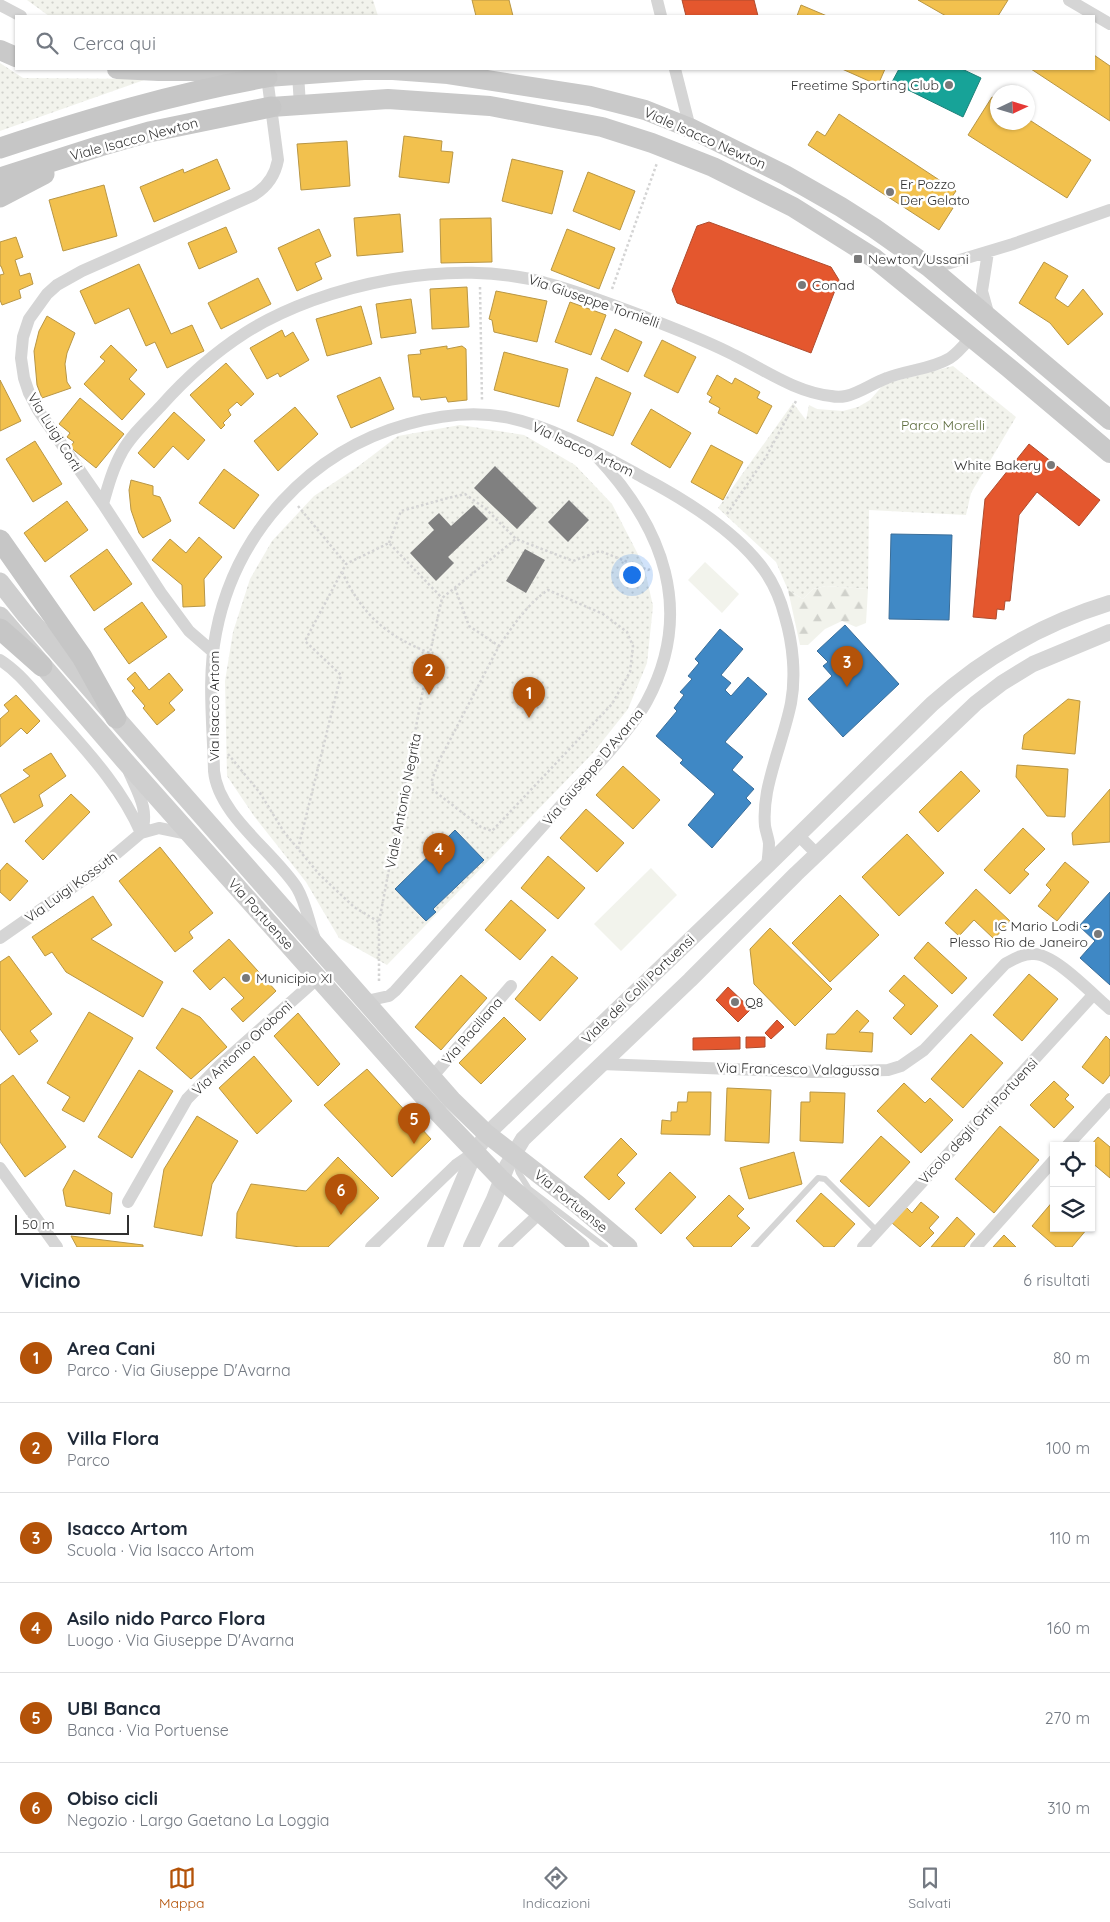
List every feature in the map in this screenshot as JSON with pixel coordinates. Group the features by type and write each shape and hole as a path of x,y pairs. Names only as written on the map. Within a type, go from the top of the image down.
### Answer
{"highway":[{"name":"Viale Isacco Newton","path":"0,148 135,106 209,88 267,77"},
{"name":"Viale Isacco Newton","path":"0,178 150,132 271,107"},
{"path":"0,197 100,146"},
{"path":"0,540 82,657 116,718"},
{"path":"0,629 42,666"}],"main road":[{"path":"0,50 15,57"},
{"path":"154,70 230,71 267,77"},
{"name":"Viale Isacco Newton","path":"267,77 393,70 448,74 502,81 611,100 645,110 690,128 778,172 841,207 930,267 1110,420"},
{"name":"Viale Isacco Newton","path":"271,107 388,99 482,105 602,127 662,147 728,174 793,207 874,258 972,337 1110,453"},
{"name":"Via Portuense","path":"0,582 116,718 470,1118 481,1143 507,1167 577,1204 628,1247"},
{"name":"Via Portuense","path":"0,616 124,760 318,978 507,1167 540,1213 580,1246"}],"street":[{"path":"657,0 661,15"},
{"path":"1069,0 1095,15"},
{"path":"0,5 19,15"},
{"path":"1095,15 1110,24"},
{"path":"674,70 690,128"},
{"path":"298,74 300,105"},
{"path":"267,77 271,107"},
{"name":"Via Luigi Corti","path":"212,651 183,625 38,410 24,378 22,358 23,337 29,319 46,294 68,278 254,195 265,187 274,173 278,160 271,107"},
{"path":"930,267 988,252 1110,210"},
{"path":"988,252 982,291 989,316"},
{"name":"Via Giuseppe Tornielli","path":"103,504 117,461 131,439 178,388 243,334 287,310 346,290 419,276 480,273 535,280 607,303 733,354 785,382 828,396 846,396 891,376 948,359 972,337"},
{"path":"1009,368 1021,361 1027,350"},
{"name":"Via Isacco Artom","path":"316,944 296,888 226,804 220,793 215,778 213,746 212,651 223,606 242,559 264,523 288,495 332,458 364,440 391,429 429,418 455,415 483,415 503,417 538,426 662,488 717,524 757,561 770,579 785,617 791,644 793,686 792,700 767,792 764,820 769,841 767,866"},
{"name":"Via Giuseppe D'Avarna","path":"366,1001 389,996 396,991 608,753 639,713 654,686 666,648 670,612 663,564 650,530 634,500 593,452"},
{"name":"Viale dei Colli Portuensi","path":"481,1143 932,704 968,672 1057,622 1110,603"},
{"name":"Viale dei Colli Portuensi","path":"471,1247 507,1167 523,1139 690,980 817,854 963,714 990,692 1014,675 1046,658 1110,632"},
{"path":"0,660 18,675 112,782 126,803 141,834"},
{"path":"124,760 144,809 145,821 141,834"},
{"name":"Via Luigi Kossuth","path":"0,938 96,871 141,834 159,828 190,834"},
{"path":"798,835 817,854"},
{"name":"Via Francesco Valagussa","path":"602,1064 813,1072 888,1070 901,1066 924,1050 1005,964 1019,956 1034,954 1046,956 1057,962 1110,1009"},
{"name":"Via Antonio Oroboni","path":"128,1202 187,1099 220,1065 318,978"},
{"name":"Via Raciliana","path":"432,1077 511,986"},
{"name":"Vicolo degli Orti Portuensi","path":"863,1247 1093,995"},
{"path":"1071,1142 1110,1099"},
{"path":"371,1247 481,1143"},
{"path":"435,1247 481,1143"},
{"path":"976,1247 1050,1164"},
{"path":"0,1168 58,1247"},
{"path":"504,1247 540,1213"}],"lane":[{"name":"Via Portuense","path":"507,1167 519,1173 529,1189 604,1247"},
{"path":"754,1247 818,1178 825,1179 878,1231"}],"path":[{"path":"607,303 662,147"},
{"path":"480,273 483,415"},
{"path":"726,515 766,458 803,389"},
{"path":"298,849 341,675 305,641 346,564 389,542 401,512 465,494 486,509 516,538 573,561 600,551 648,570 663,564"},
{"path":"288,495 346,564"},
{"path":"389,542 442,598 516,538"},
{"path":"342,572 350,589 367,612 388,633 410,646 430,653"},
{"path":"455,588 469,626 499,646"},
{"path":"548,590 603,614 627,632 633,646 630,672 612,704 492,831 481,827 433,790 432,780 438,761 499,646 517,621 540,595 548,590"},
{"name":"Viale Antonio Negrita","path":"378,982 379,922 442,598"},
{"path":"213,746 228,754 260,793 284,832 319,874 354,907 379,922"}],"green space":[{"path":"27,0 373,0 378,15 48,15"},
{"path":"0,63 23,78 147,79 0,131"},
{"name":"Parco Morelli","path":"953,366 1016,417 971,493 966,515 869,510 868,589 826,586 813,589 803,599 788,590 776,562 718,508 793,403 806,420 809,405 817,409 843,411 858,407 870,400 884,384"},
{"path":"460,425 524,435 575,465 612,504 644,566 653,606 647,663 628,709 593,753 387,965 339,938 306,882 254,816 227,776 225,681 233,632 250,579 272,541 314,496 356,468 398,436"},
{"path":"705,562 739,594 722,613 688,580"},
{"path":"826,586 868,589 866,623 856,627 842,621 825,629 808,645 800,645 788,590 803,599 813,589"},
{"path":"651,868 677,895 621,951 594,924"}],"building: Abitazioni":[{"path":"472,0 509,0 513,15 476,15"},
{"path":"918,0 1008,0 999,15 944,15"},
{"path":"801,5 825,15 797,15"},
{"path":"1095,56 1110,66 1110,121 1033,70 1095,70"},
{"path":"844,70 885,70 878,85"},
{"path":"990,100 990,130 1035,130 1035,124 1091,160 1067,198 968,135"},
{"path":"839,114 956,191 947,204 953,208 939,230 808,145 817,131 825,136"},
{"path":"404,136 442,141 441,151 453,152 449,183 399,177"},
{"path":"347,141 350,186 301,190 297,144"},
{"path":"217,159 230,189 154,222 140,187 183,169 184,173"},
{"path":"512,159 563,171 552,214 502,201"},
{"path":"588,172 635,191 620,230 573,211"},
{"path":"104,185 117,236 63,251 49,200"},
{"path":"400,214 403,252 357,256 354,218"},
{"path":"491,218 492,262 441,263 440,219"},
{"path":"226,227 237,252 199,269 188,243"},
{"path":"319,229 331,256 315,263 322,279 297,291 278,248"},
{"path":"567,229 615,248 599,289 551,270"},
{"path":"16,237 23,257 15,260 20,276 30,273 33,284 19,290 21,298 2,305 0,300 0,275 4,274 0,266 0,242"},
{"path":"1044,262 1068,276 1055,298 1068,307 1083,289 1103,314 1068,345 1050,323 1019,303"},
{"path":"139,264 171,334 192,325 204,351 167,368 155,342 146,346 129,308 95,324 80,291"},
{"path":"258,278 271,304 221,329 208,303"},
{"path":"467,287 469,327 432,329 430,289"},
{"path":"496,291 547,301 537,342 494,332 492,320 489,319"},
{"path":"411,299 416,333 381,338 376,304"},
{"path":"570,302 606,315 591,355 555,342"},
{"path":"361,306 372,344 327,356 316,319"},
{"path":"47,316 75,333 65,364 67,382 71,388 42,398 37,385 34,351 39,331"},
{"path":"615,329 642,342 628,372 601,359"},
{"path":"282,330 285,337 293,332 309,360 280,377 278,373 267,379 250,348"},
{"path":"662,340 696,357 678,393 644,376"},
{"path":"111,345 137,370 129,379 145,394 122,420 84,384 105,361 100,357"},
{"path":"447,346 447,349 462,346 466,349 467,400 448,402 446,397 421,400 420,397 413,397 408,355 421,354 420,350"},
{"path":"504,352 568,369 559,407 494,390"},
{"path":"226,363 254,394 241,406 237,402 228,410 231,415 223,423 225,425 221,429 190,395"},
{"path":"717,375 732,384 735,378 760,392 757,398 772,406 757,434 718,413 720,408 709,402 712,397 707,394"},
{"path":"380,377 394,409 351,428 337,396"},
{"path":"596,377 631,393 613,436 577,421"},
{"path":"0,380 21,421 0,431"},
{"path":"80,398 124,434 96,468 70,447 74,442 67,437 70,433 59,424"},
{"path":"295,407 318,434 278,471 254,441"},
{"path":"651,409 691,433 670,468 631,444"},
{"path":"174,412 205,440 188,460 173,446 154,468 138,453"},
{"path":"35,441 62,484 33,502 6,459"},
{"path":"711,445 743,462 723,500 691,482"},
{"path":"224,469 259,495 234,529 199,503"},
{"path":"131,480 153,486 153,495 160,497 171,521 143,538 139,533 131,510 129,490"},
{"path":"67,501 88,530 45,562 24,533"},
{"path":"199,537 222,557 204,579 205,606 183,607 182,585 152,560 170,539 186,553"},
{"path":"107,549 132,584 94,611 70,576"},
{"path":"142,602 167,637 129,664 104,629"},
{"path":"135,672 149,690 169,673 183,690 169,703 175,710 157,725 143,708 145,706 132,691 135,688 127,679"},
{"path":"16,695 40,721 27,734 21,728 0,747 0,719 9,711 4,705"},
{"path":"1068,699 1080,701 1075,754 1022,749 1024,735"},
{"path":"51,753 66,776 39,795 43,806 14,823 0,795 30,776 23,770"},
{"path":"1017,765 1068,769 1065,817 1047,816 1016,777"},
{"path":"623,766 660,800 633,829 596,795"},
{"path":"961,771 980,791 938,832 919,812"},
{"path":"1110,789 1110,842 1073,845 1072,833"},
{"path":"71,794 90,812 43,860 25,841"},
{"path":"586,809 624,843 597,872 560,838"},
{"path":"1023,828 1045,849 1024,870 1029,874 1010,894 984,870"},
{"path":"907,834 944,873 899,916 862,877"},
{"path":"160,847 213,913 189,932 193,938 175,952 119,881"},
{"path":"548,856 585,888 558,919 521,888"},
{"path":"1065,862 1089,882 1057,921 1038,906 1051,890 1046,885"},
{"path":"7,863 28,881 10,901 0,892 0,871"},
{"path":"976,889 1010,921 994,939 974,920 959,936 945,923"},
{"path":"840,895 879,935 830,982 792,943"},
{"path":"93,896 112,925 91,939 163,982 143,1017 66,972 52,952 45,956 32,937"},
{"path":"511,900 546,930 520,960 485,930"},
{"path":"770,928 832,989 795,1026 754,984 750,949"},
{"path":"229,939 276,991 243,1022 231,1009 244,998 224,977 210,990 193,971"},
{"path":"928,942 967,978 952,994 914,958"},
{"path":"9,956 52,1014 30,1031 38,1041 19,1055 0,1029 0,962"},
{"path":"552,956 578,978 540,1021 515,999"},
{"path":"1029,974 1058,999 1022,1041 993,1015"},
{"path":"461,975 487,998 441,1050 415,1027"},
{"path":"904,975 938,1006 911,1035 893,1018 905,1005 889,991"},
{"path":"182,1008 200,1017 227,1047 191,1079 156,1048"},
{"path":"857,1010 869,1021 859,1032 873,1033 872,1052 826,1049 827,1034 835,1034"},
{"path":"89,1012 133,1038 84,1122 62,1110 70,1097 47,1083"},
{"path":"298,1013 340,1064 318,1086 274,1036"},
{"path":"504,1017 526,1039 481,1084 459,1063"},
{"path":"971,1034 1003,1063 963,1108 931,1079"},
{"path":"1106,1036 1110,1040 1110,1075 1103,1084 1082,1067"},
{"path":"254,1056 292,1101 257,1134 219,1088"},
{"path":"367,1069 431,1139 392,1177 324,1105"},
{"path":"139,1070 173,1091 132,1158 98,1137"},
{"path":"13,1075 66,1147 25,1177 0,1142 0,1085"},
{"path":"1054,1081 1069,1095 1065,1099 1074,1107 1054,1128 1030,1105"},
{"path":"904,1083 925,1103 930,1098 953,1120 921,1153 877,1111"},
{"path":"727,1088 771,1090 769,1143 725,1141"},
{"path":"688,1092 711,1092 710,1135 661,1134 662,1120 671,1121 671,1112 677,1112 678,1102 687,1102"},
{"path":"810,1092 845,1093 843,1143 800,1141 801,1102 810,1102"},
{"path":"197,1116 238,1141 212,1184 202,1236 154,1227 164,1169"},
{"path":"1000,1126 1039,1160 994,1213 955,1179"},
{"path":"881,1136 910,1162 869,1207 840,1181"},
{"path":"1098,1137 1110,1147 1110,1178 1095,1165 1094,1142"},
{"path":"621,1138 637,1154 617,1175 625,1183 609,1200 584,1177"},
{"path":"794,1152 802,1184 749,1199 740,1168"},
{"path":"338,1157 379,1198 328,1247 300,1247 236,1238 237,1213 251,1184 306,1191"},
{"path":"74,1170 112,1193 110,1214 66,1206 63,1190"},
{"path":"670,1172 696,1197 661,1234 635,1209"},
{"path":"821,1193 855,1224 834,1247 824,1247 796,1221"},
{"path":"729,1195 744,1209 737,1216 750,1228 731,1247 694,1247 686,1238"},
{"path":"921,1202 939,1217 929,1228 934,1233 920,1247 892,1223 906,1207 912,1213"},
{"path":"1050,1205 1050,1232 1084,1232 1072,1247 1056,1247 1032,1226"},
{"path":"957,1217 975,1234 964,1247 931,1247"},
{"path":"1004,1235 1016,1247 993,1247"},
{"path":"71,1236 143,1245 143,1247 77,1247"}],"building: Negozi":[{"path":"682,0 754,0 758,15 686,15"},
{"path":"709,222 831,267 839,280 811,353 677,303 672,290 697,226"},
{"path":"1029,444 1100,500 1079,526 1037,492 1019,515 1010,601 1005,601 1004,610 997,609 996,619 973,617 985,499"},
{"path":"728,987 751,1009 738,1022 716,1000"},
{"path":"777,1020 784,1027 771,1039 765,1033"},
{"path":"740,1037 740,1049 693,1050 693,1038"},
{"path":"746,1037 765,1037 765,1047 746,1048"}],"building: Scuole":[{"path":"891,534 952,535 949,620 889,619"},
{"path":"845,625 899,684 843,737 808,699 832,676 823,666 828,662 817,651"},
{"path":"720,629 743,649 721,675 731,683 725,690 731,696 748,677 767,694 725,742 743,757 732,770 754,789 746,798 751,803 712,848 688,825 715,794 680,763 683,760 656,736 677,711 674,708 684,695 680,692 692,679 688,676 699,663 695,659"},
{"path":"455,830 484,860 433,909 436,912 426,921 395,889"},
{"name":"IC Mario Lodi - Plesso Rio de Janeiro","path":"1110,892 1110,985 1080,958 1095,941 1079,926"}],"building: Pubblico":[{"path":"898,70 964,70 981,78 963,117 892,82"}],"building: Altro":[{"path":"495,466 537,508 517,529 474,488"},
{"path":"569,500 589,520 568,542 548,522"},
{"path":"474,505 488,519 448,557 454,563 436,581 410,553 434,530 428,523 439,513 451,526"},
{"path":"525,549 545,560 526,593 506,581"}],"place":[{"name":"Freetime Sporting Club","path":"949,85"},
{"name":"Er Pozzo Der Gelato","path":"890,192"},
{"name":"Newton/Ussani","path":"858,259"},
{"name":"Conad","path":"802,285"},
{"name":"White Bakery","path":"1051,465"},
{"name":"Isacco Artom","path":"847,687"},
{"name":"Villa Flora","path":"429,695"},
{"name":"Area Cani","path":"529,718"},
{"name":"Asilo nido Parco Flora","path":"439,874"},
{"name":"IC Mario Lodi - Plesso Rio de Janeiro","path":"1098,934"},
{"name":"Municipio XI","path":"246,978"},
{"name":"Q8","path":"735,1002"},
{"name":"UBI Banca","path":"414,1144"},
{"name":"Obiso cicli","path":"341,1215"}]}
